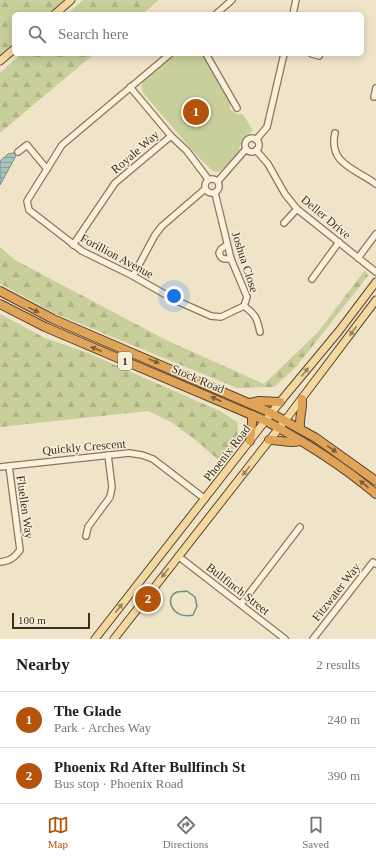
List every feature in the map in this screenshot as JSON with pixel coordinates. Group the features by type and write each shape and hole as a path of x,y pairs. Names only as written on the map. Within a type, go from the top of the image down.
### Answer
{"highway":[{"name":"Stock Road","path":"0,292 53,319 250,403 286,420 344,457 376,481"},
{"name":"Stock Road","path":"0,304 45,327 252,415 279,428 339,465 376,494"},
{"path":"300,428 300,417 303,408 302,399"},
{"path":"250,403 259,401 280,402"},
{"path":"250,441 252,415"},
{"path":"270,440 280,440 293,443 301,441"}],"main road":[{"path":"57,12 71,0"},
{"path":"0,61 12,51"},
{"name":"Phoenix Road","path":"95,639 266,422 280,402 376,282"},
{"path":"114,639 286,420 376,300"}],"street":[{"path":"218,12 232,0"},
{"path":"293,12 296,0"},
{"name":"Forillion Avenue","path":"168,56 62,145 28,201 29,210 82,251 133,276 175,300 211,316 221,317 244,306"},
{"path":"207,56 237,108"},
{"path":"256,140 267,127 284,56"},
{"path":"130,87 171,136 187,151 208,179"},
{"path":"374,97 376,88"},
{"path":"335,133 333,141 337,156 344,165 376,184"},
{"name":"Royale Way","path":"74,245 115,183 171,136"},
{"path":"205,189 211,193 215,193 219,189 218,181 246,149 245,146 247,140 250,138 256,140 259,145 253,152 246,149"},
{"path":"18,152 27,145 47,168"},
{"name":"Deller Drive","path":"256,150 268,164 285,194 297,209 376,272"},
{"path":"208,179 212,178 218,181"},
{"path":"133,276 155,235 162,226 205,189 205,183 208,179"},
{"name":"Joshua Close","path":"215,193 231,259 247,297 244,306 255,314 260,332"},
{"path":"284,223 297,209"},
{"path":"358,258 376,234"},
{"path":"312,279 339,242"},
{"path":"227,245 219,253 220,257 222,259 231,259"},
{"name":"Quickly Crescent","path":"0,467 129,453 142,455 153,459 205,499"},
{"path":"86,536 88,527 110,498 112,487 108,455"},
{"name":"Fluellen Way","path":"0,562 15,558 20,550 9,466"},
{"path":"241,604 300,527"},
{"name":"Bullfinch Street","path":"178,556 285,639"},
{"name":"Fitzwater Way","path":"313,639 373,562 376,564"}],"green space":[{"path":"0,0 64,0 50,12 12,12 12,44 0,54"},
{"path":"83,0 159,0 144,12 69,12"},
{"path":"19,56 92,56 0,133 0,73"},
{"path":"171,56 205,56 230,98 230,109 236,114 243,114 253,131 243,139 237,154 226,166 218,172 213,171 199,158 143,93 141,86 143,81"},
{"path":"0,247 15,260 164,339 264,384 318,332 365,270 368,276 296,367 274,387 237,388 54,313 1,284"},
{"path":"0,314 45,338 88,353 222,412 237,422 238,436 234,450 224,465 198,442 171,422 148,411 0,427"}],"water":[{"path":"18,152 0,185 0,161 8,154"}],"waterway":[{"path":"187,591 195,597 197,606 193,615 186,616 175,612 172,608 171,599 177,592 187,591"}],"place":[{"name":"The Glade","path":"196,112"},
{"name":"Phoenix Rd After Bullfinch St","path":"148,599"}]}
